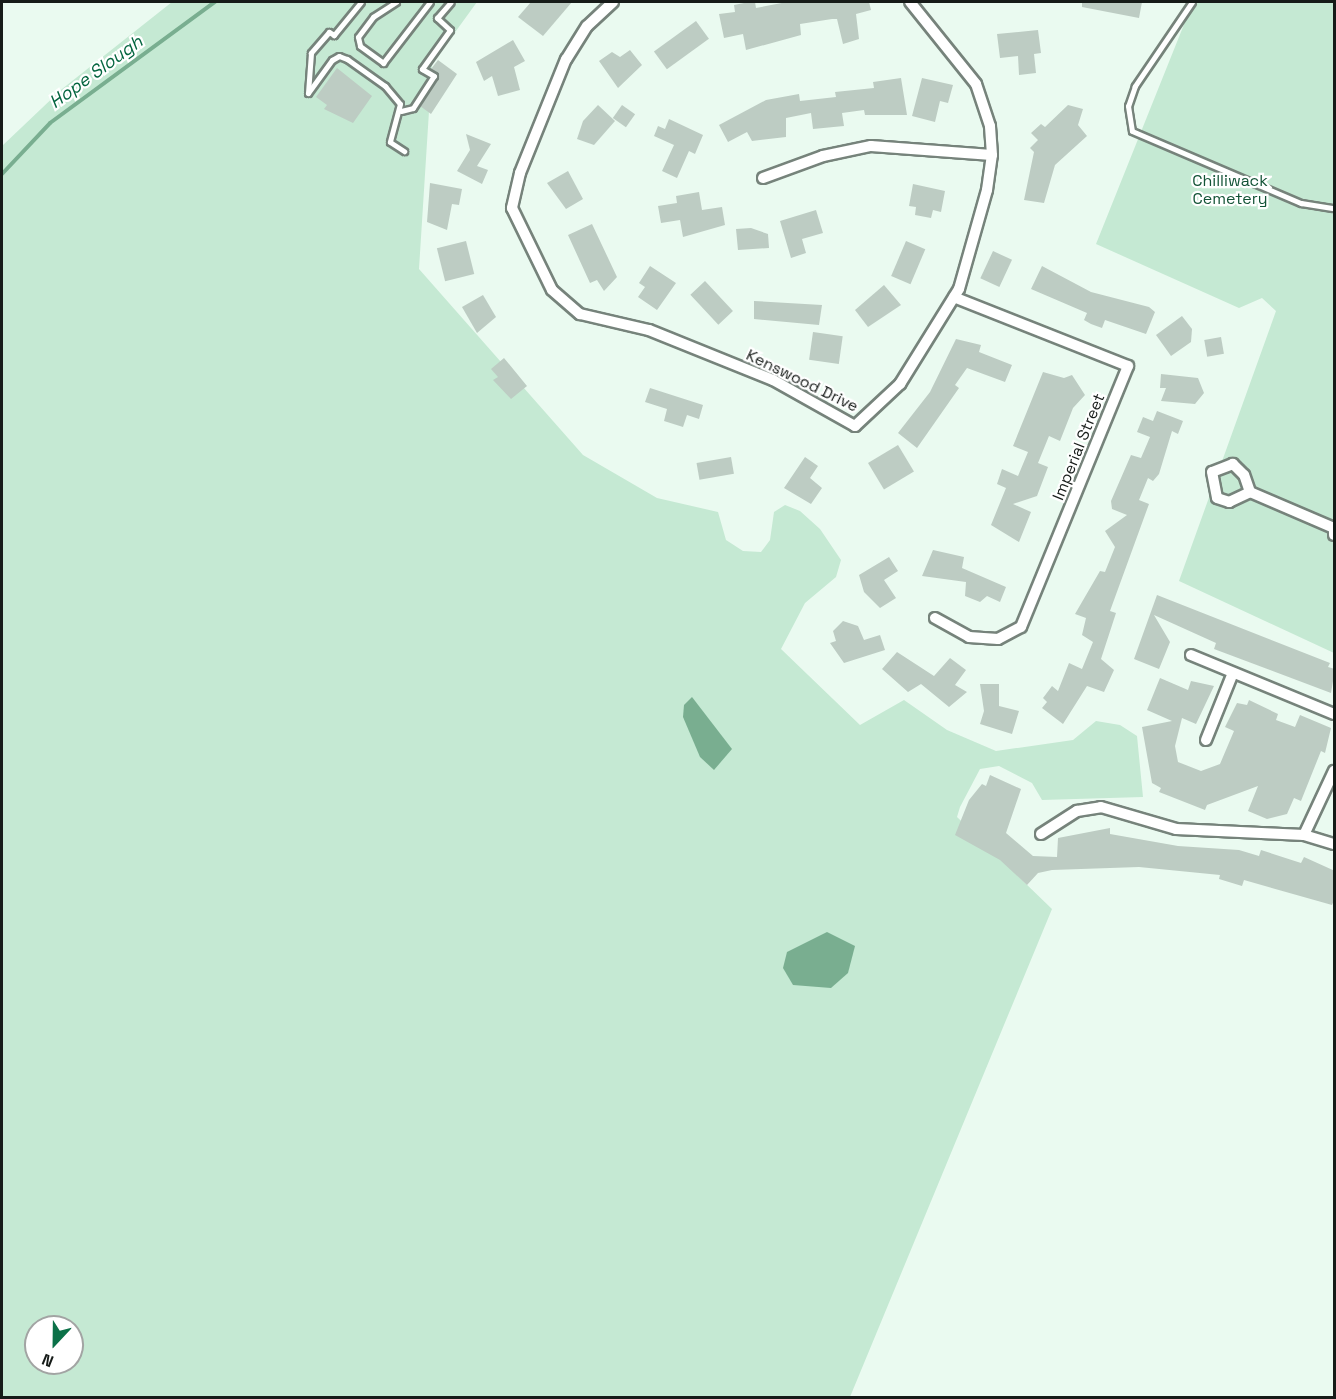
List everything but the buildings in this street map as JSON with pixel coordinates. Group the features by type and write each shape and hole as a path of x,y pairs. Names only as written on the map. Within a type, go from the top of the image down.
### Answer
{"street":[{"name":"Kenswood Drive","path":"613,2 587,26 566,59 520,173 512,208 552,290 580,314 649,330 751,371 855,426 900,384 954,297 987,190 992,155 990,126 976,84 910,2"},
{"path":"763,178 823,156 871,146 992,155"},
{"name":"Imperial Street","path":"935,618 969,637 998,639 1021,627 1128,366 954,297"},
{"path":"1250,492 1335,528 1335,535"},
{"path":"1191,655 1335,714"},
{"path":"1206,740 1233,673"},
{"path":"1304,835 1335,771"},
{"path":"1041,834 1077,811 1101,807 1176,829 1304,835 1335,844"}],"lane":[{"path":"361,2 334,35 329,32 311,53 308,93 339,56 385,86 401,111"},
{"path":"396,2 373,17 358,37 360,46 383,63 430,2"},
{"path":"401,111 413,108 434,76 422,69 450,30 437,18 451,2"},
{"path":"1192,2 1135,86 1128,106 1132,131 1301,203 1335,208"},
{"path":"401,111 390,142 404,151"}],"green space":[{"path":"172,2 477,2 432,64 419,269 583,455 657,498 718,512 726,540 743,551 761,552 770,540 774,512 785,505 800,511 820,529 841,560 836,577 805,603 781,649 860,725 904,700 947,730 996,751 1073,740 1096,721 1120,725 1137,736 1143,797 1042,800 1032,783 999,766 980,769 960,807 957,817 1052,909 850,1397 2,1397 2,146 62,89"},
{"name":"Chilliwack Cemetery","path":"1193,2 1334,2 1334,653 1179,581 1276,311 1262,298 1239,308 1096,244"}],"shaded area":[{"path":"692,697 732,749 714,770 700,757 683,717 684,705"},
{"path":"827,932 855,946 848,973 831,988 793,985 783,968 787,952"}],"waterway":[{"name":"Hope Slough","path":"2,174 50,123 215,2"}]}
